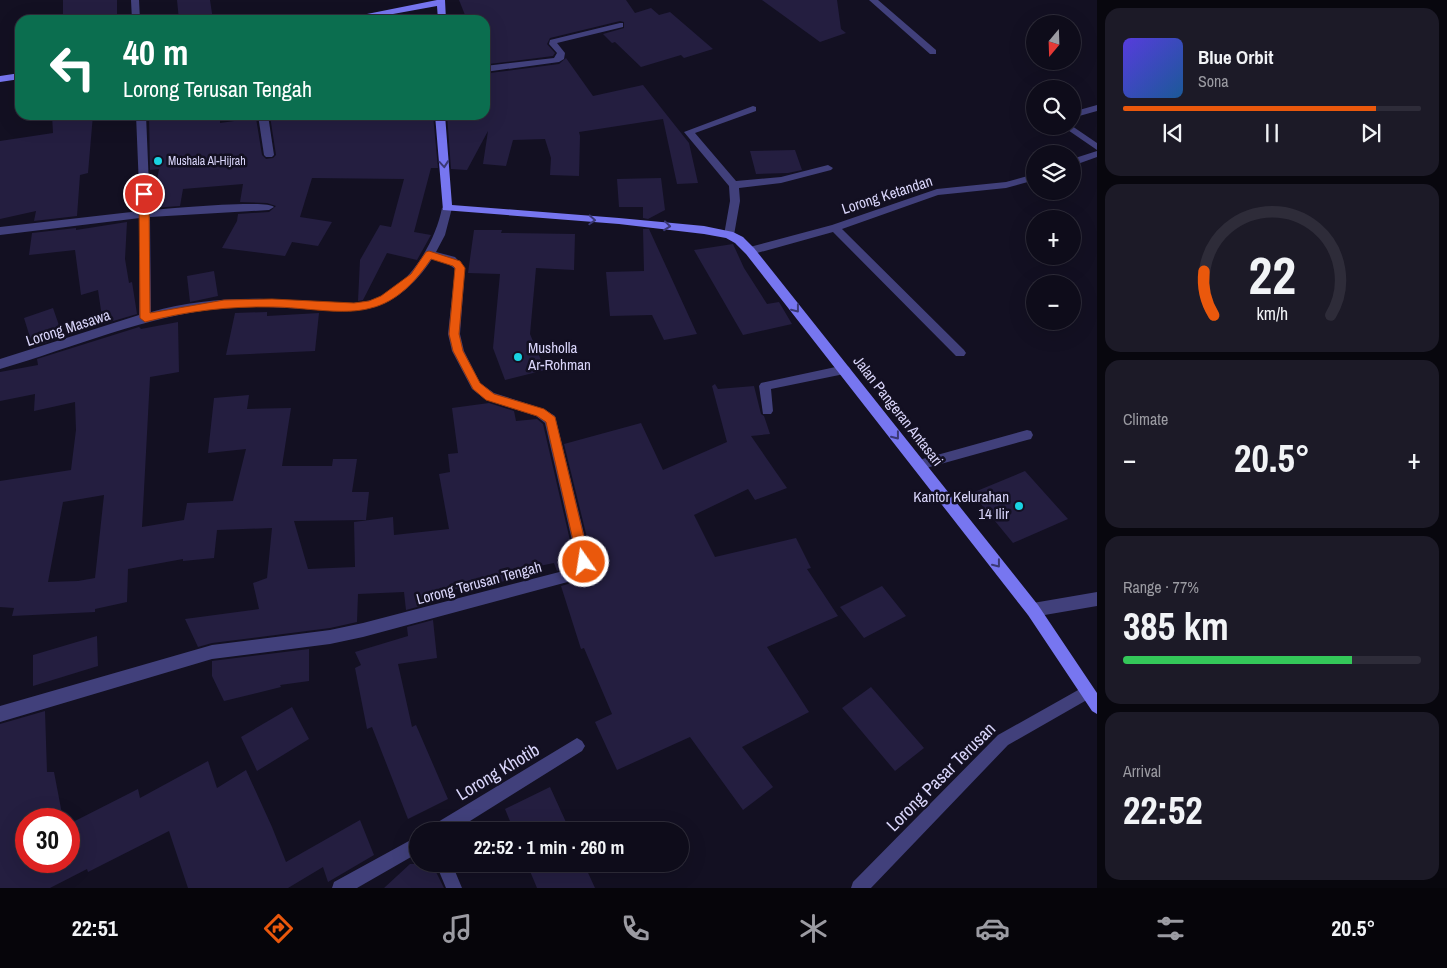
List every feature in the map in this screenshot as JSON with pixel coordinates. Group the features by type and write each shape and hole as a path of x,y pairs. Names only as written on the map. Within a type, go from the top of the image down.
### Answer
{"street":[{"path":"135,0 136,15"},
{"path":"874,0 934,52"},
{"path":"373,15 440,2 441,15"},
{"path":"490,69 556,60 561,58 561,53 553,42 620,24"},
{"path":"0,79 15,77"},
{"path":"1081,112 1097,108"},
{"path":"729,235 735,201 734,186 689,132 753,109"},
{"path":"141,120 145,214 145,318"},
{"path":"264,120 269,155"},
{"path":"440,120 446,208"},
{"path":"1079,135 1097,147"},
{"path":"1081,160 1097,154"},
{"path":"734,186 781,180 828,168"},
{"name":"Lorong Ketandan","path":"750,251 835,228 938,192 1006,186 1026,180"},
{"path":"0,231 231,206 269,207"},
{"name":"Jalan Pangeran Antasari","path":"446,208 619,221 729,235 739,240 750,251 845,370 1032,610 1097,706"},
{"name":"Lorong Masawa","path":"0,364 38,354 145,318 170,312 224,304 272,303 354,307 370,305 385,299 414,277 429,254 445,219 446,208"},
{"path":"835,228 960,353"},
{"name":"Lorong Terusan Tengah","path":"0,714 212,652 330,636 378,626 575,574 582,568 584,562 551,420 540,412 490,397 476,386 458,351 454,334 460,268 451,260 429,254"},
{"path":"766,411 765,386 845,370"},
{"path":"919,465 1027,435"},
{"path":"1032,610 1097,599"},
{"name":"Lorong Pasar Terusan","path":"859,888 1003,740 1087,692"},
{"name":"Lorong Khotib","path":"453,822 577,746"},
{"path":"340,888 409,849"},
{"path":"447,872 454,888"}],"building":[{"path":"63,0 117,0 117,15 63,15"},
{"path":"177,0 210,0 212,15 178,15"},
{"path":"459,0 626,0 635,13 651,8 659,15 670,12 713,49 684,58 681,55 641,67 615,42 612,43 603,34 624,28 624,22 620,21 550,38 547,44 555,53 553,56 490,64 490,15 465,15"},
{"path":"762,0 837,0 841,29 846,33 820,42"},
{"path":"566,58 593,96 643,85 689,143 698,183 677,184 663,119 579,132 579,176 550,175 551,158 545,139 513,140 506,166 483,164 488,131 467,170 451,169 447,120 490,120 490,73 559,64"},
{"path":"52,120 93,120 88,173 80,175 77,216 34,221 36,211 0,219 0,141 53,133"},
{"path":"149,120 220,120 220,123 256,120 262,155 266,159 273,158 276,155 271,120 433,120 438,168 431,168 414,232 431,235 417,260 387,253 363,300 358,301 360,260 380,225 391,227 404,179 312,178 300,217 332,222 318,246 292,242 285,256 222,248 237,221 238,214 269,212 276,206 267,203 240,202 243,184 183,189 180,206 152,208 159,169 150,170"},
{"path":"795,150 802,170 788,173 756,174 750,151"},
{"path":"661,178 665,210 648,219 643,218 643,207 619,207 617,179"},
{"path":"127,222 125,259 129,283 132,282 137,314 103,324 98,290 81,295 75,250 29,255 32,233 76,228 76,230"},
{"path":"643,229 649,229 697,334 664,340 652,315 610,316 606,272 644,271"},
{"path":"474,230 502,230 501,233 575,234 574,270 536,268 530,334 545,370 505,380 493,348 500,274 468,273"},
{"path":"733,244 744,268 767,304 779,302 792,324 743,335 694,250"},
{"path":"214,271 218,296 190,302 187,276"},
{"path":"53,308 63,337 33,347 24,318"},
{"path":"267,312 267,316 319,313 315,351 226,355 235,313"},
{"path":"178,322 179,372 150,377 142,527 184,520 187,503 233,501 246,449 208,453 214,398 249,395 247,409 291,408 282,466 332,466 333,459 357,459 352,492 369,492 366,520 294,521 308,569 355,567 354,522 393,517 394,535 449,529 439,474 450,472 448,454 458,453 452,408 489,403 514,411 516,421 537,419 543,424 575,562 570,567 557,571 554,563 510,572 512,579 486,586 430,592 432,603 406,610 404,592 358,594 357,622 330,628 212,643 198,647 185,619 259,609 253,583 267,578 272,528 217,530 214,558 183,561 183,559 128,569 127,602 95,609 95,612 12,616 14,608 0,607 0,481 71,470 76,430 75,402 34,411 35,394 0,401 0,372 38,365 37,359 139,327 141,329","holes":["104,495 95,578 78,581 48,582 63,502"]},
{"path":"715,384 718,389 754,386 761,414 764,416 770,434 751,436 787,488 755,500 748,489 694,515 715,557 796,538 811,568 807,569 838,616 767,647 809,712 742,747 773,787 743,810 690,737 617,770 595,722 612,714 584,648 581,649 561,586 575,582 587,575 593,562 564,444 641,423 663,470 727,442 712,386"},
{"name":"Kantor Kelurahan 14 Ilir","path":"1025,471 1068,519 1013,543 972,493"},
{"path":"882,586 906,616 864,638 840,607"},
{"path":"433,620 437,658 398,664 412,727 416,725 448,799 408,819 372,727 367,729 355,668 361,665 355,652 408,636 407,627"},
{"path":"97,636 98,666 33,686 33,655"},
{"path":"309,649 309,681 280,685 281,687 224,701 212,676 212,661"},
{"path":"871,687 924,748 895,771 842,708"},
{"path":"292,707 309,739 257,771 241,737"},
{"path":"45,711 47,772 54,772 61,808 15,808 15,873 79,873 50,888 0,888 0,724"},
{"path":"208,761 217,788 246,770 286,862 360,820 374,855 328,882 323,867 288,888 188,888 169,831 88,872 87,869 80,873 80,818 138,789 140,798"},
{"path":"550,787 566,822 510,822 505,809"},
{"path":"409,865 409,872 436,872 444,888 384,888"},
{"path":"530,872 588,872 595,888 537,888"}],"place":[{"name":"Mushala Al-Hijrah","path":"158,161"},
{"name":"Musholla Ar-Rohman","path":"518,357"},
{"name":"Kantor Kelurahan 14 Ilir","path":"1019,506"}],"route":[{"path":"144,194 145,318 170,312 224,304 272,303 354,307 370,305 385,299 414,277 429,254 457,263 460,268 455,300 454,334 458,351 476,386 490,397 540,412 547,415 551,420 584,562"}]}
